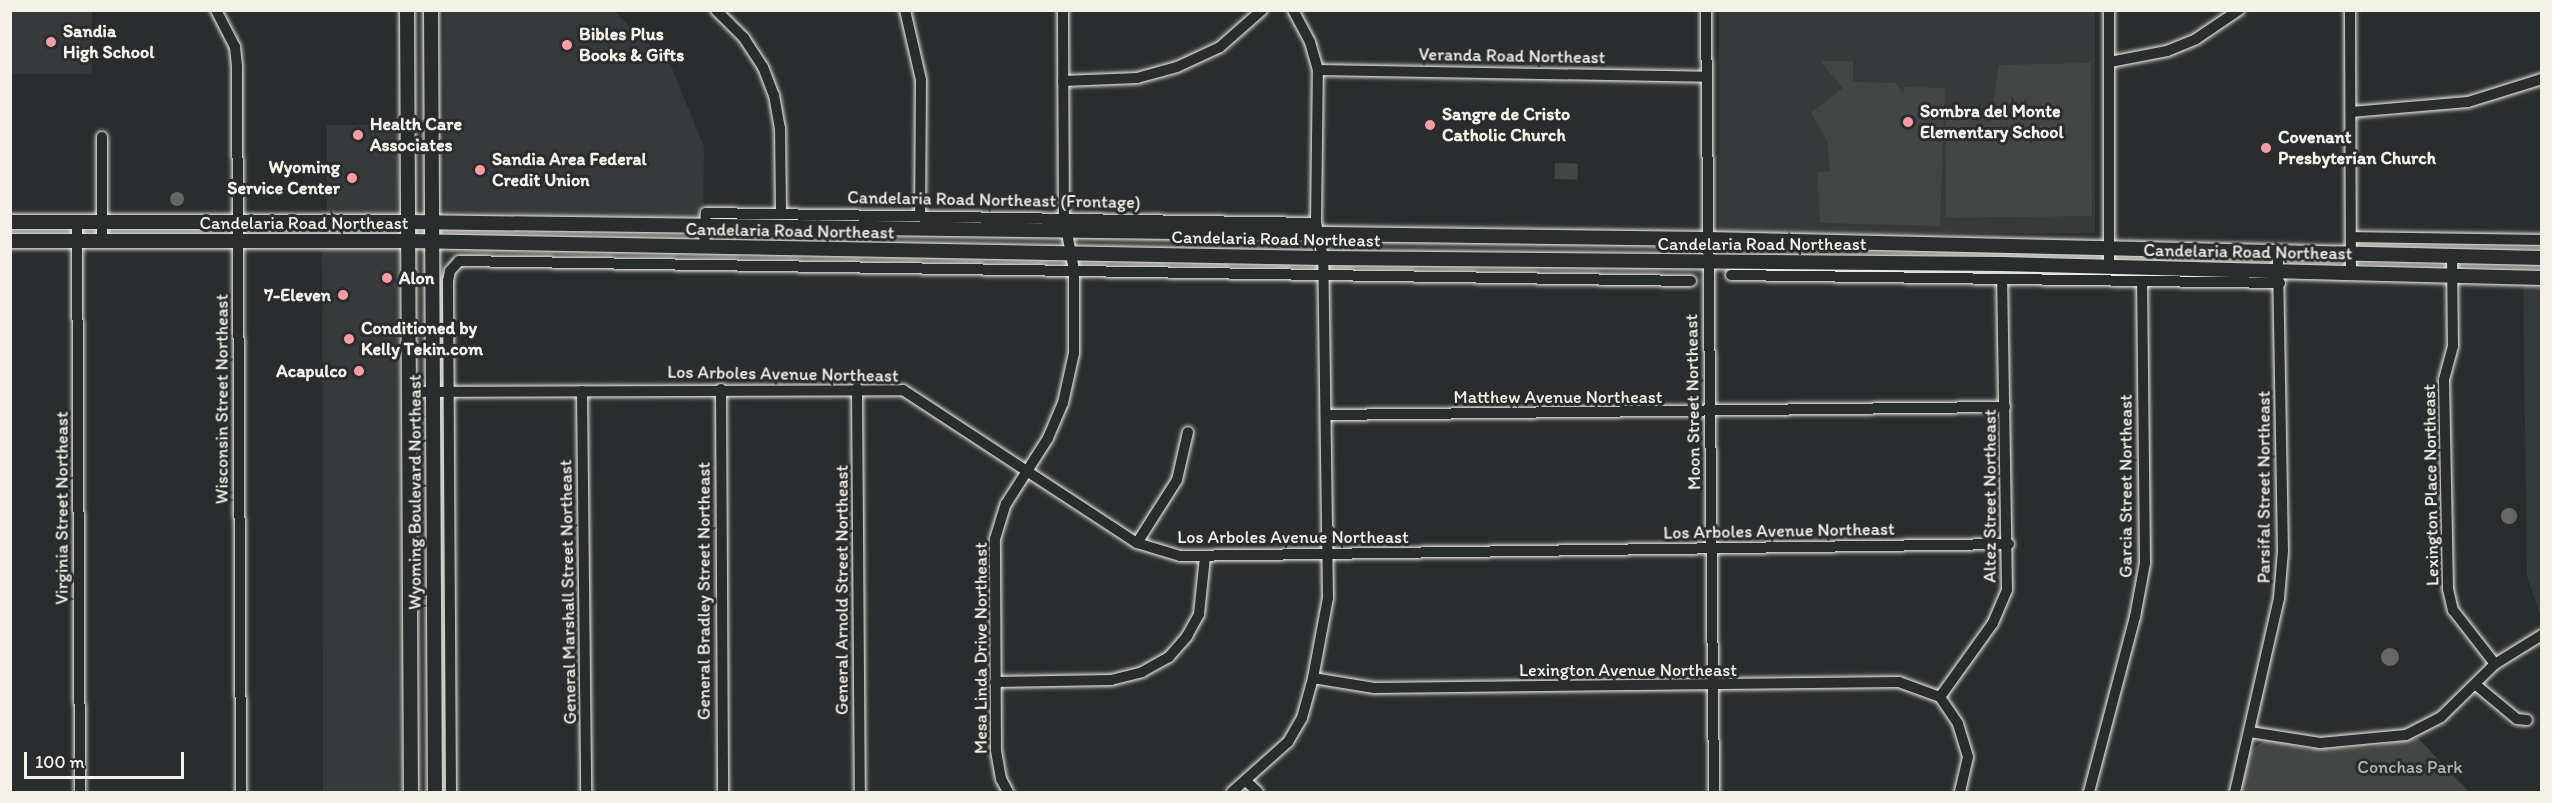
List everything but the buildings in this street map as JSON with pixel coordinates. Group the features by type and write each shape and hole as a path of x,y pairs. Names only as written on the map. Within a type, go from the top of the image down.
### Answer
{"main road":[{"name":"Wyoming Boulevard Northeast","path":"407,10 411,792"},
{"name":"Wyoming Boulevard Northeast","path":"431,10 435,792"},
{"name":"Candelaria Road Northeast","path":"10,222 433,222 1067,232 1316,229 2541,258"},
{"name":"Candelaria Road Northeast","path":"10,241 433,241 1323,258 1708,260 2109,267 2279,276 2351,273 2541,278"}],"street":[{"name":"Wisconsin Street Northeast","path":"216,10 235,46 241,792"},
{"path":"716,10 744,38 763,68 774,95 780,128 781,212"},
{"path":"905,10 921,80 920,214"},
{"name":"Mesa Linda Drive Northeast","path":"1008,792 1001,779 996,750 995,539 1006,504 1048,438 1071,377 1074,270 1069,254 1064,217 1063,10"},
{"path":"1063,81 1137,78 1177,67 1220,47 1262,10"},
{"path":"1232,792 1288,742 1302,718 1313,678 1328,598 1323,258 1316,229 1318,70 1310,42 1293,10"},
{"name":"Moon Street Northeast","path":"1706,10 1714,792"},
{"path":"2109,10 2109,267"},
{"path":"2110,62 2167,51 2196,39 2239,10"},
{"path":"2350,10 2351,273"},
{"name":"Veranda Road Northeast","path":"1318,70 1706,77"},
{"path":"2351,112 2468,102 2541,79"},
{"path":"102,137 102,241"},
{"name":"Candelaria Road Northeast (Frontage)","path":"705,227 706,213 781,212 1064,217 1316,229"},
{"name":"Virginia Street Northeast","path":"78,223 80,792"},
{"path":"704,247 705,227"},
{"path":"2351,237 2541,240"},
{"name":"Parsifal Street Northeast","path":"2235,792 2273,635 2283,551 2278,250"},
{"name":"Lexington Place Northeast","path":"2452,256 2453,346 2444,380 2448,589 2453,610 2495,664"},
{"path":"451,792 448,281 450,271 459,261 1691,281"},
{"path":"1731,275 2142,282 2279,276"},
{"name":"Altez Street Northeast","path":"1940,698 1993,623 2007,590 2009,544 2002,280"},
{"name":"Garcia Street Northeast","path":"2089,792 2135,617 2145,563 2142,282"},
{"name":"General Arnold Street Northeast","path":"858,388 861,792"},
{"name":"Los Arboles Avenue Northeast","path":"409,392 889,388 915,396 1137,543 1159,552 1205,557 2009,544"},
{"name":"General Bradley Street Northeast","path":"721,389 723,792"},
{"name":"General Marshall Street Northeast","path":"582,391 586,792"},
{"name":"Matthew Avenue Northeast","path":"1326,415 1710,413 2005,407"},
{"path":"1137,543 1178,480 1188,432"},
{"path":"995,682 1111,680 1142,672 1168,657 1187,636 1199,614 1205,557"},
{"path":"2250,732 2320,743 2406,735 2441,717 2495,664 2541,635"},
{"name":"Lexington Avenue Northeast","path":"1313,678 1374,688 1714,686 1899,682 1940,698"},
{"path":"2476,685 2517,719 2527,720"},
{"path":"1940,698 1965,737 1968,757 1960,792"},
{"path":"1246,781 1258,792"}],"shaded area":[{"name":"Sandia High School","path":"11,11 92,11 92,74 11,74"},
{"path":"444,11 614,11 671,66 704,147 703,219 445,212"},
{"name":"Sombra del Monte Elementary School","path":"1719,11 2095,11 2095,233 1719,233"},
{"path":"327,125 399,125 397,213 392,216 327,216"},
{"path":"177,192 182,194 184,199 182,204 177,206 172,204 170,199 172,194"},
{"path":"330,248 393,248 399,253 403,792 323,792 322,251"},
{"path":"2523,284 2541,284 2541,617 2527,576"},
{"path":"2506,508 2512,508 2517,516 2515,522 2506,524 2501,519 2501,513"},
{"path":"2390,648 2396,651 2399,657 2396,663 2390,666 2384,663 2381,657 2384,651"}],"green space":[{"path":"1820,61 1853,61 1853,82 1895,83 1903,93 1904,87 1945,88 1940,226 1820,223 1817,172 1830,171 1827,140 1811,113 1843,88"},
{"path":"2091,63 2092,216 1945,218 1946,113 1991,117 1999,65"},
{"path":"1555,163 1578,164 1577,180 1554,179"},
{"name":"Conchas Park","path":"2418,738 2469,792 2240,792 2251,750 2265,740 2307,749 2367,748"}],"place":[{"name":"Sandia High School","path":"51,42"},
{"name":"Bibles Plus Books & Gifts","path":"567,45"},
{"name":"Sombra del Monte Elementary School","path":"1908,122"},
{"name":"Sangre de Cristo Catholic Church","path":"1430,125"},
{"name":"Health Care Associates","path":"358,135"},
{"name":"Covenant Presbyterian Church","path":"2266,148"},
{"name":"Sandia Area Federal Credit Union","path":"480,170"},
{"name":"Wyoming Service Center","path":"352,178"},
{"name":"Alon","path":"387,278"},
{"name":"7-Eleven","path":"343,295"},
{"name":"Conditioned by Kelly Tekin.com","path":"349,339"},
{"name":"Acapulco","path":"359,371"}]}
